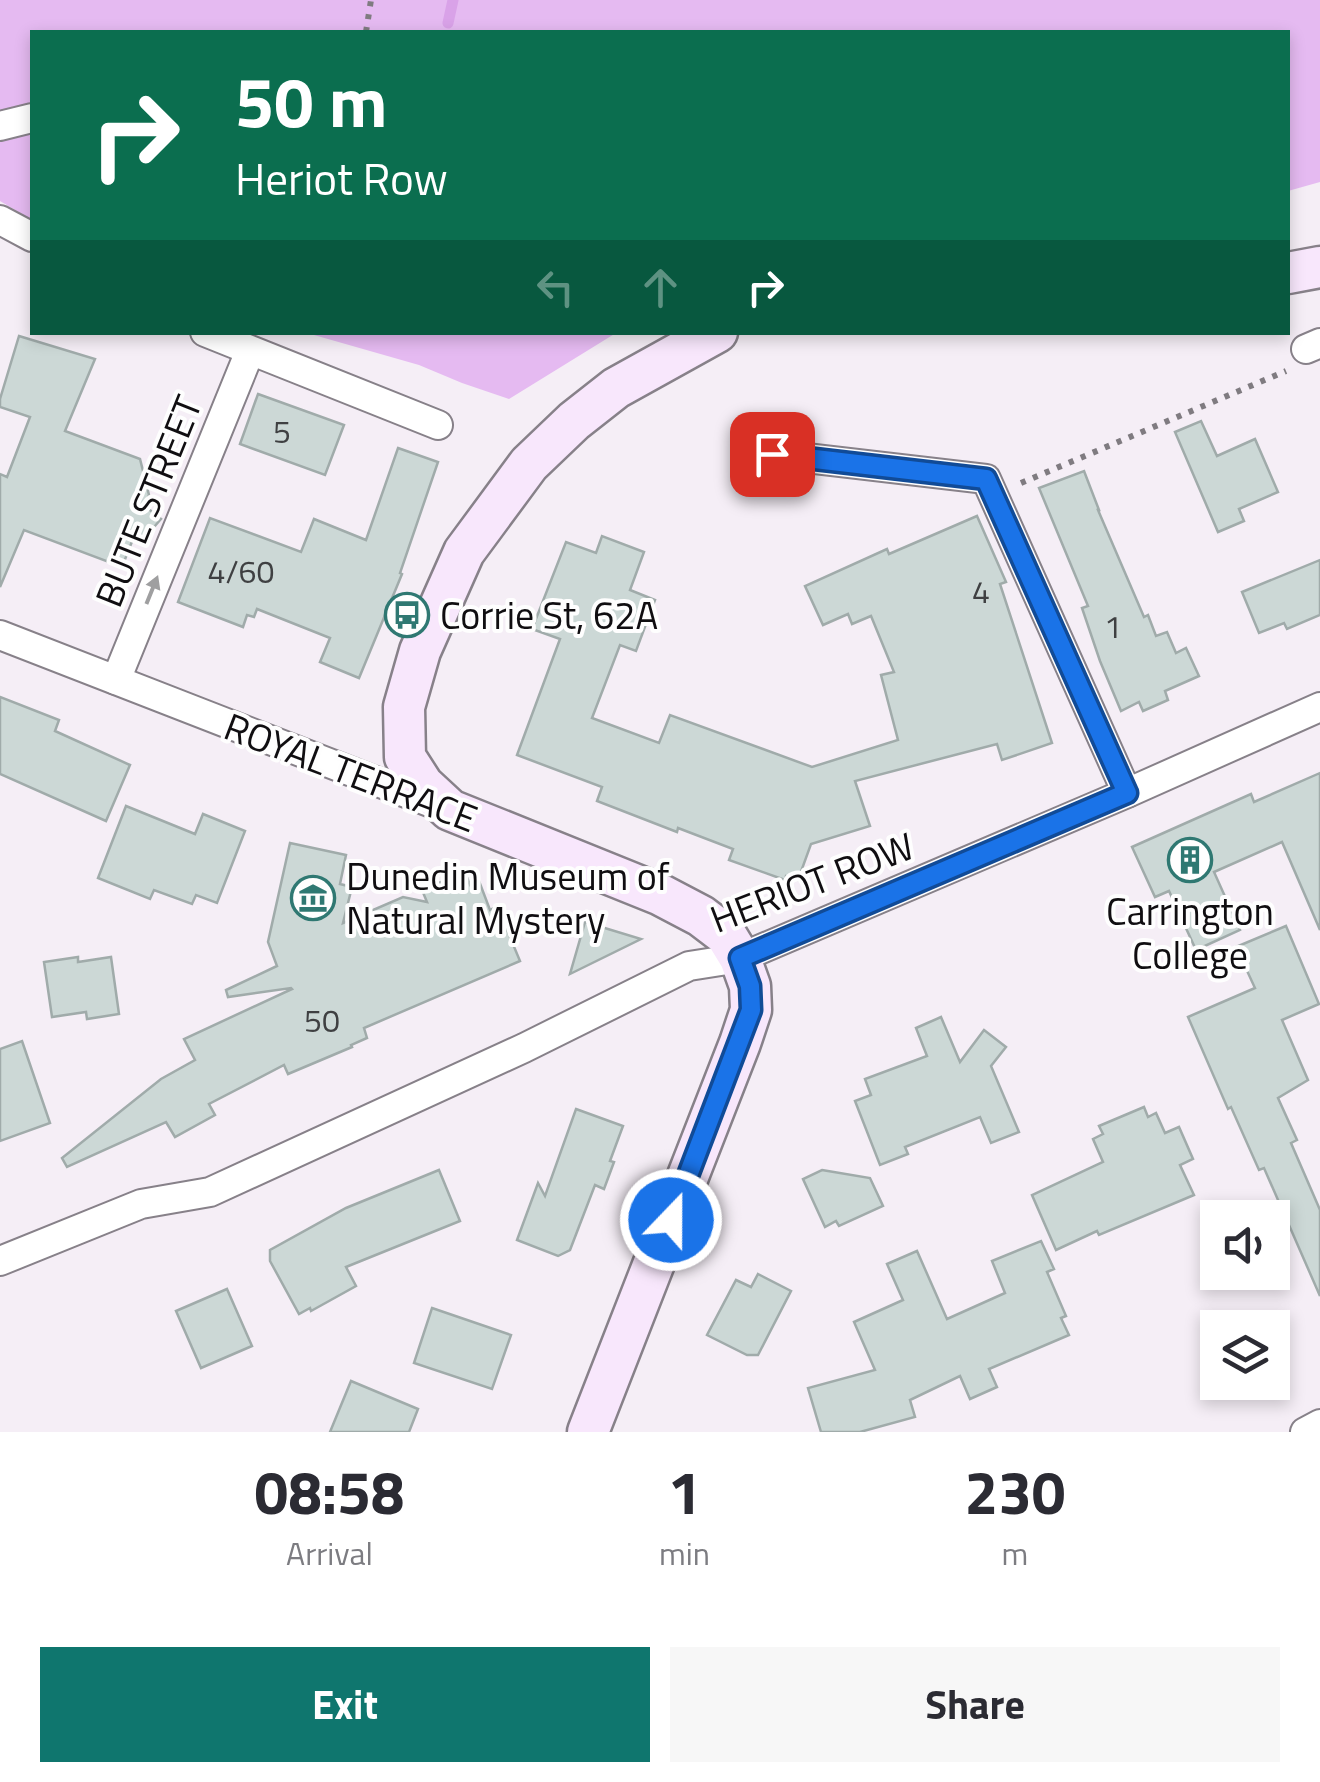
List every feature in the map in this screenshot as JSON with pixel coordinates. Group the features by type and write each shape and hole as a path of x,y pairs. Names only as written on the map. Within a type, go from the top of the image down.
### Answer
{"street":[{"path":"0,126 30,118"},
{"path":"0,220 30,236"},
{"path":"1290,273 1320,267"},
{"path":"211,335 438,425"},
{"path":"450,810 423,786 404,758 404,707 420,651 464,552 529,464 574,420 616,388 712,335"},
{"name":"BUTE STREET","path":"116,680 250,351"},
{"path":"772,454 989,487 1127,793"},
{"name":"ROYAL TERRACE","path":"0,635 661,895 726,934 740,958"},
{"name":"HERIOT ROW","path":"0,1261 141,1204 210,1192 524,1048 690,966 740,958 1320,707"},
{"path":"588,1432 751,1010 750,986 740,958"},
{"path":"1306,1432 1320,1424"}],"path":[{"path":"366,30 370,0"},
{"path":"989,487 1307,354"}],"shaded area":[{"path":"0,0 1320,0 1320,182 1290,190 1290,30 30,30 30,219 0,201"},
{"path":"314,335 613,335 509,399 419,365"}],"building":[{"path":"19,336 95,359 65,431 140,459 149,495 145,506 161,519 148,534 133,539 122,567 24,530 0,587 0,474 7,477 30,417 0,407"},
{"path":"258,394 344,425 325,475 240,444"},
{"path":"1201,421 1217,456 1255,439 1278,492 1239,509 1244,521 1218,532 1175,432"},
{"path":"398,448 438,462 402,574 359,678 320,662 330,638 257,609 254,617 247,615 243,627 178,602 210,518 301,552 314,519 366,540"},
{"path":"1084,471 1144,617 1148,615 1156,636 1167,632 1176,653 1186,648 1199,676 1165,691 1168,700 1143,711 1139,702 1121,711 1082,608 1088,606 1039,488"},
{"path":"977,516 1006,582 1000,584 1052,743 1002,760 997,744 855,781 870,826 811,844 798,880 786,876 785,880 729,860 733,849 597,801 602,787 517,755 560,639 532,629 566,542 596,553 602,536 644,552 630,590 655,600 636,651 620,645 592,718 659,743 670,715 812,767 898,740 881,675 894,672 871,616 852,624 848,614 823,625 805,586 887,549 889,554"},
{"path":"1320,560 1320,615 1287,629 1284,623 1259,633 1242,592"},
{"path":"0,697 59,720 55,731 130,765 106,821 0,774"},
{"name":"Carrington College","path":"1320,773 1320,930 1282,842 1214,872 1240,930 1196,950 1169,891 1155,897 1132,847 1251,794 1254,802"},
{"path":"126,806 195,834 203,814 245,831 217,903 196,895 192,904 154,890 150,899 98,878"},
{"path":"290,843 346,855 340,884 352,887 343,923 403,897 427,902 422,890 465,872 470,885 479,881 490,910 497,906 520,961 364,1028 367,1038 352,1047 288,1074 284,1065 209,1104 215,1115 175,1137 166,1122 67,1167 62,1158 161,1079 195,1060 184,1039 292,989 228,997 226,990 277,966 268,942"},
{"path":"585,922 641,939 570,974"},
{"path":"1286,926 1319,1004 1282,1020 1308,1080 1278,1098 1297,1140 1291,1143 1320,1210 1320,1296 1290,1227 1290,1200 1278,1200 1264,1168 1259,1170 1188,1017 1255,988 1236,947"},
{"path":"78,957 78,962 111,957 119,1014 87,1019 86,1012 52,1017 44,962"},
{"path":"941,1017 960,1062 984,1030 1006,1047 991,1066 1019,1132 991,1143 980,1117 905,1147 908,1154 880,1165 855,1101 871,1095 865,1079 927,1056 916,1028"},
{"path":"22,1041 50,1123 0,1141 0,1049"},
{"path":"1144,1107 1148,1117 1156,1113 1165,1133 1179,1127 1193,1159 1180,1165 1194,1195 1056,1250 1032,1195 1103,1162 1093,1139 1103,1134 1099,1126"},
{"path":"576,1109 623,1126 604,1189 595,1185 570,1250 558,1256 517,1240 538,1183 545,1196"},
{"path":"439,1170 460,1221 346,1267 356,1286 299,1314 270,1261 270,1250 346,1208"},
{"path":"822,1170 870,1178 883,1206 839,1226 836,1221 825,1227 803,1179"},
{"path":"1041,1241 1054,1269 1047,1272 1066,1316 1061,1318 1069,1335 989,1369 997,1387 970,1399 960,1376 910,1400 915,1417 860,1432 821,1432 808,1388 875,1370 854,1322 903,1300 887,1264 917,1251 947,1319 1005,1293 992,1261"},
{"path":"758,1274 791,1291 758,1355 747,1355 707,1335 736,1280 751,1287"},
{"path":"227,1289 252,1346 201,1368 176,1311"},
{"path":"432,1308 511,1335 492,1389 414,1363"},
{"path":"351,1381 418,1409 409,1432 330,1432"}],"waterway":[{"path":"448,23 453,0"}],"place":[{"name":"Corrie St, 62A","path":"407,615"},
{"name":"Carrington College","path":"1190,860"},
{"name":"Dunedin Museum of Natural Mystery","path":"313,898"}],"route":[{"path":"671,1220 751,1010 750,986 740,958 1127,793 986,479 772,454"}]}
